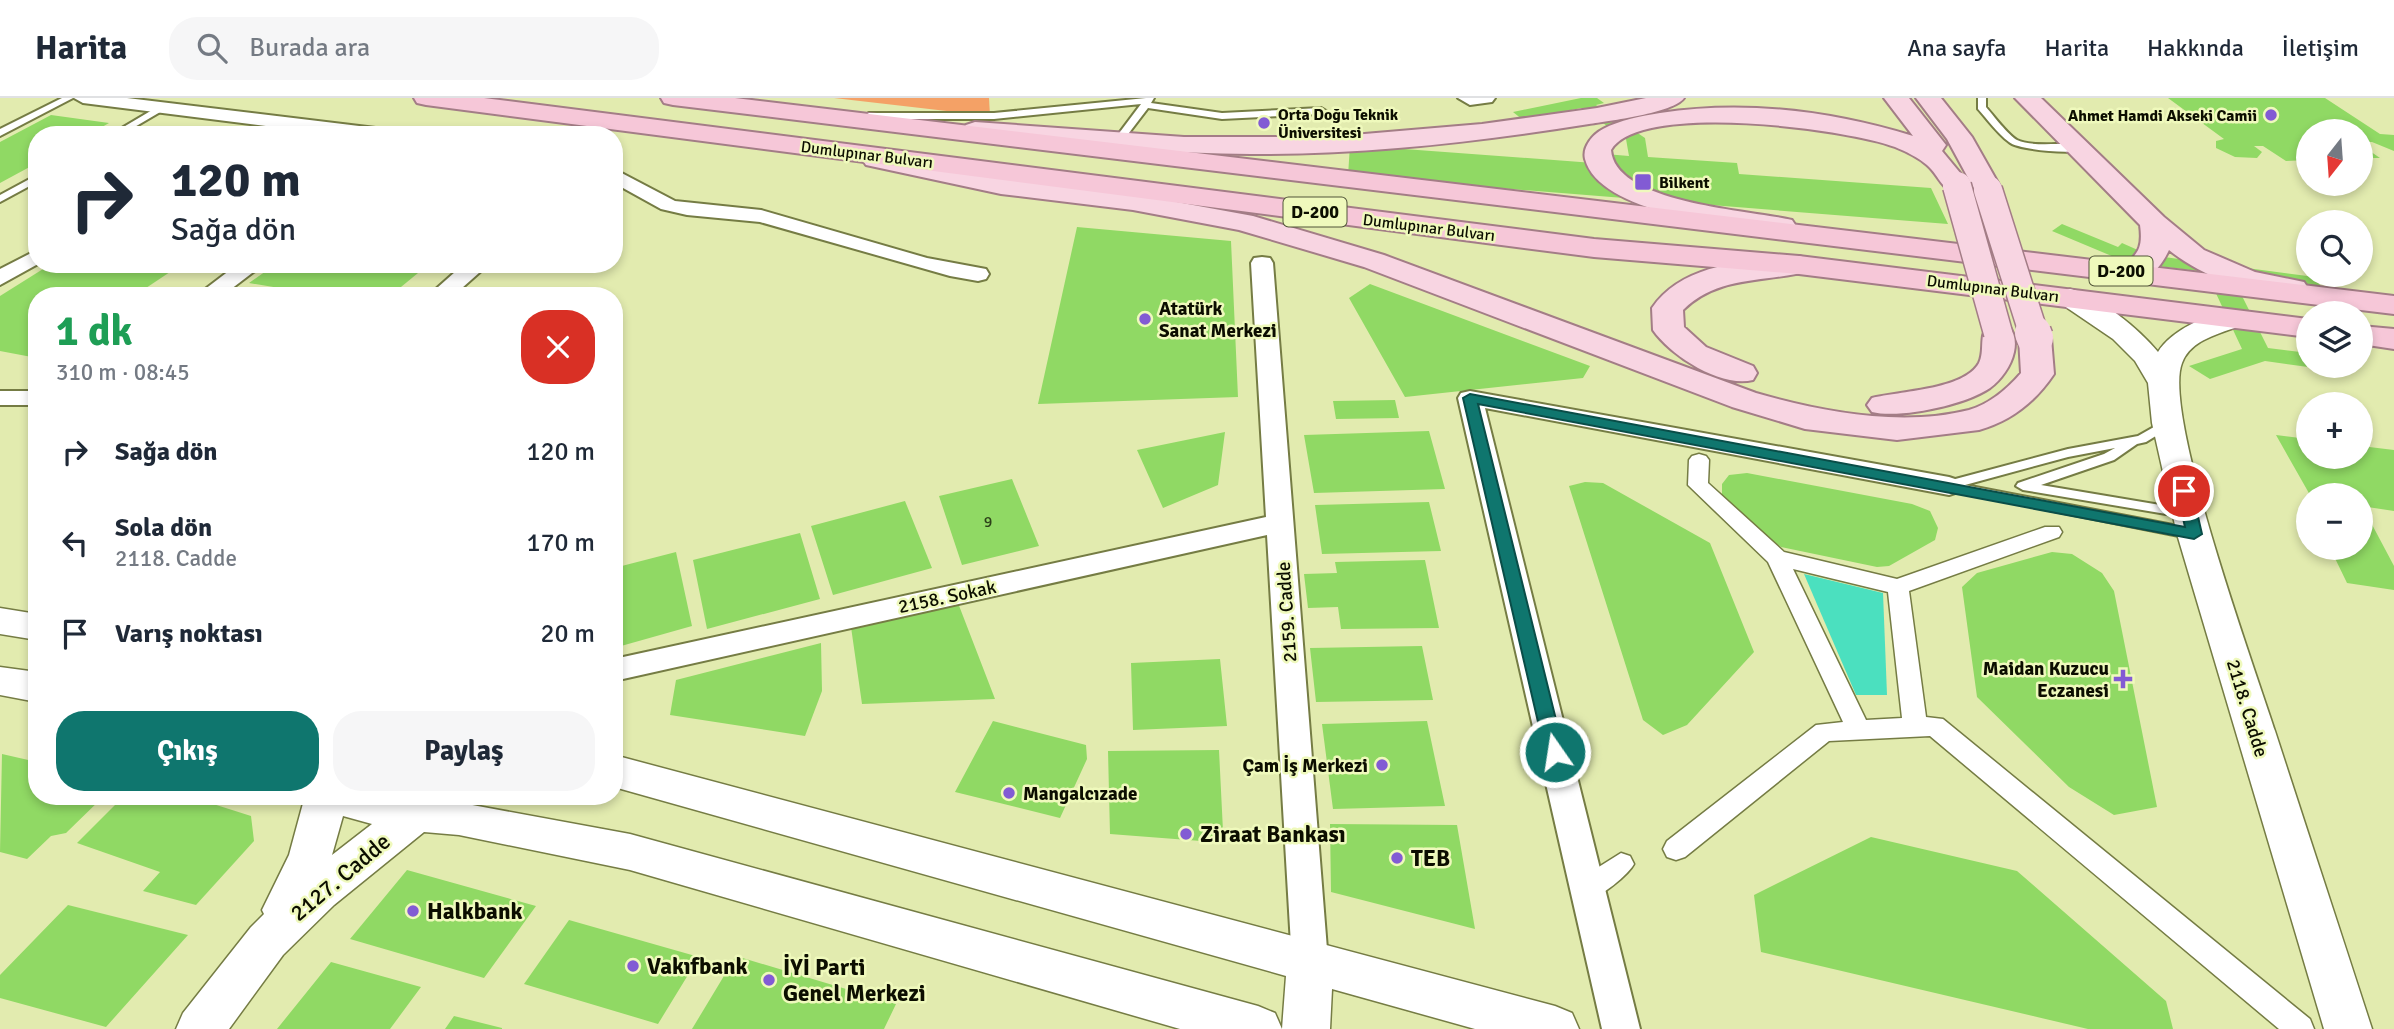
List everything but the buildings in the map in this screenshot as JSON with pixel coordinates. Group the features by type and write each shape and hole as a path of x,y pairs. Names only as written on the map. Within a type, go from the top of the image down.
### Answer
{"highway":[{"name":"Dumlupınar Bulvarı","path":"426,98 1594,248 1800,265 2296,327"},
{"name":"Dumlupınar Bulvarı","path":"673,98 2383,303"},
{"path":"2373,336 2394,339"}],"main road":[{"path":"918,128 1212,146 1346,146 1442,138 1580,118 1624,111 1672,98"},
{"path":"1800,265 1718,277 1693,285 1667,308 1669,330 1695,354 1776,387 1824,400 1890,405 1957,393 1990,373 2001,350 1998,333 1957,186 1926,135 1896,98"},
{"path":"832,150 1001,186 1133,202 1243,222 1374,261 1744,400 1805,418 1896,429 1979,419 2017,398 2038,374 2035,338 1988,190 1959,136 1928,98"},
{"path":"2027,98 2154,223 2194,256 2247,280 2383,303"},
{"path":"1870,242 1696,211 1636,194 1620,185 1602,169 1598,158 1600,150 1611,135 1659,120 1726,114 1794,118 1865,132 1913,147 1935,158 1957,186"},
{"path":"2135,273 2151,260 2158,242 2154,223"}],"street":[{"path":"83,98 308,126"},
{"path":"1467,98 1486,98"},
{"path":"249,126 258,120"},
{"path":"623,180 675,206 760,215 848,239 902,260 978,274"},
{"path":"0,278 19,261"},
{"name":"2159. Cadde","path":"1262,263 1310,962"},
{"path":"220,287 240,273"},
{"path":"450,287 467,273"},
{"path":"2070,297 2135,341 2154,363 2163,383"},
{"path":"2163,383 2166,365 2175,348 2188,336 2232,319"},
{"name":"2118. Cadde","path":"2163,383 2155,431 2192,524 2348,1029"},
{"path":"0,398 28,398"},
{"path":"1621,1029 1470,398 1949,485"},
{"path":"1699,460 1699,485 1777,558 1859,730"},
{"name":"2158. Sokak","path":"623,668 1280,523"},
{"path":"1777,558 1898,587 2052,532"},
{"path":"1898,587 1915,727"},
{"path":"0,621 28,626"},
{"path":"0,681 28,686"},
{"path":"1676,849 1824,732 1935,726 2300,1029"},
{"path":"623,773 1555,1029"},
{"name":"2127. Cadde","path":"267,941 313,853 324,805"},
{"path":"360,805 426,806 459,818 629,852 1258,1029"},
{"name":"2127. Cadde","path":"200,1029 267,941 317,891 426,806"},
{"path":"1587,888 1622,864"},
{"path":"1306,1029 1310,962"}],"lane":[{"path":"0,133 69,98"},
{"path":"1982,98 1981,107 2014,142 2050,148 2080,149"},
{"path":"1119,140 1148,101"},
{"path":"811,114 994,116 1148,101 1222,116 1321,111"},
{"path":"130,126 162,108"},
{"path":"0,199 28,183"},
{"path":"1949,485 2155,431"},
{"path":"2155,431 2109,457 2023,486 2192,524"},
{"path":"1949,485 2192,524"}],"shaded area":[{"path":"834,98 989,98 990,116"}],"water":[{"path":"1804,574 1883,593 1887,695 1856,695"}],"place":[{"name":"Ahmet Hamdi Akseki Camii","path":"2271,115"},
{"name":"Orta Doğu Teknik Üniversitesi","path":"1264,123"},
{"name":"Bilkent","path":"1643,182"},
{"name":"Atatürk Sanat Merkezi","path":"1145,319"},
{"name":"Maidan Kuzucu Eczanesi","path":"2123,679"},
{"name":"Çam İş Merkezi","path":"1382,765"},
{"name":"Mangalcızade","path":"1009,793"},
{"name":"Ziraat Bankası","path":"1186,834"},
{"name":"TEB","path":"1397,858"},
{"name":"Halkbank","path":"413,911"},
{"name":"Vakıfbank","path":"633,966"},
{"name":"İYİ Parti Genel Merkezi","path":"769,980"}],"route":[{"path":"1555,752 1470,398 1949,485 2194,534 2184,491"}]}
